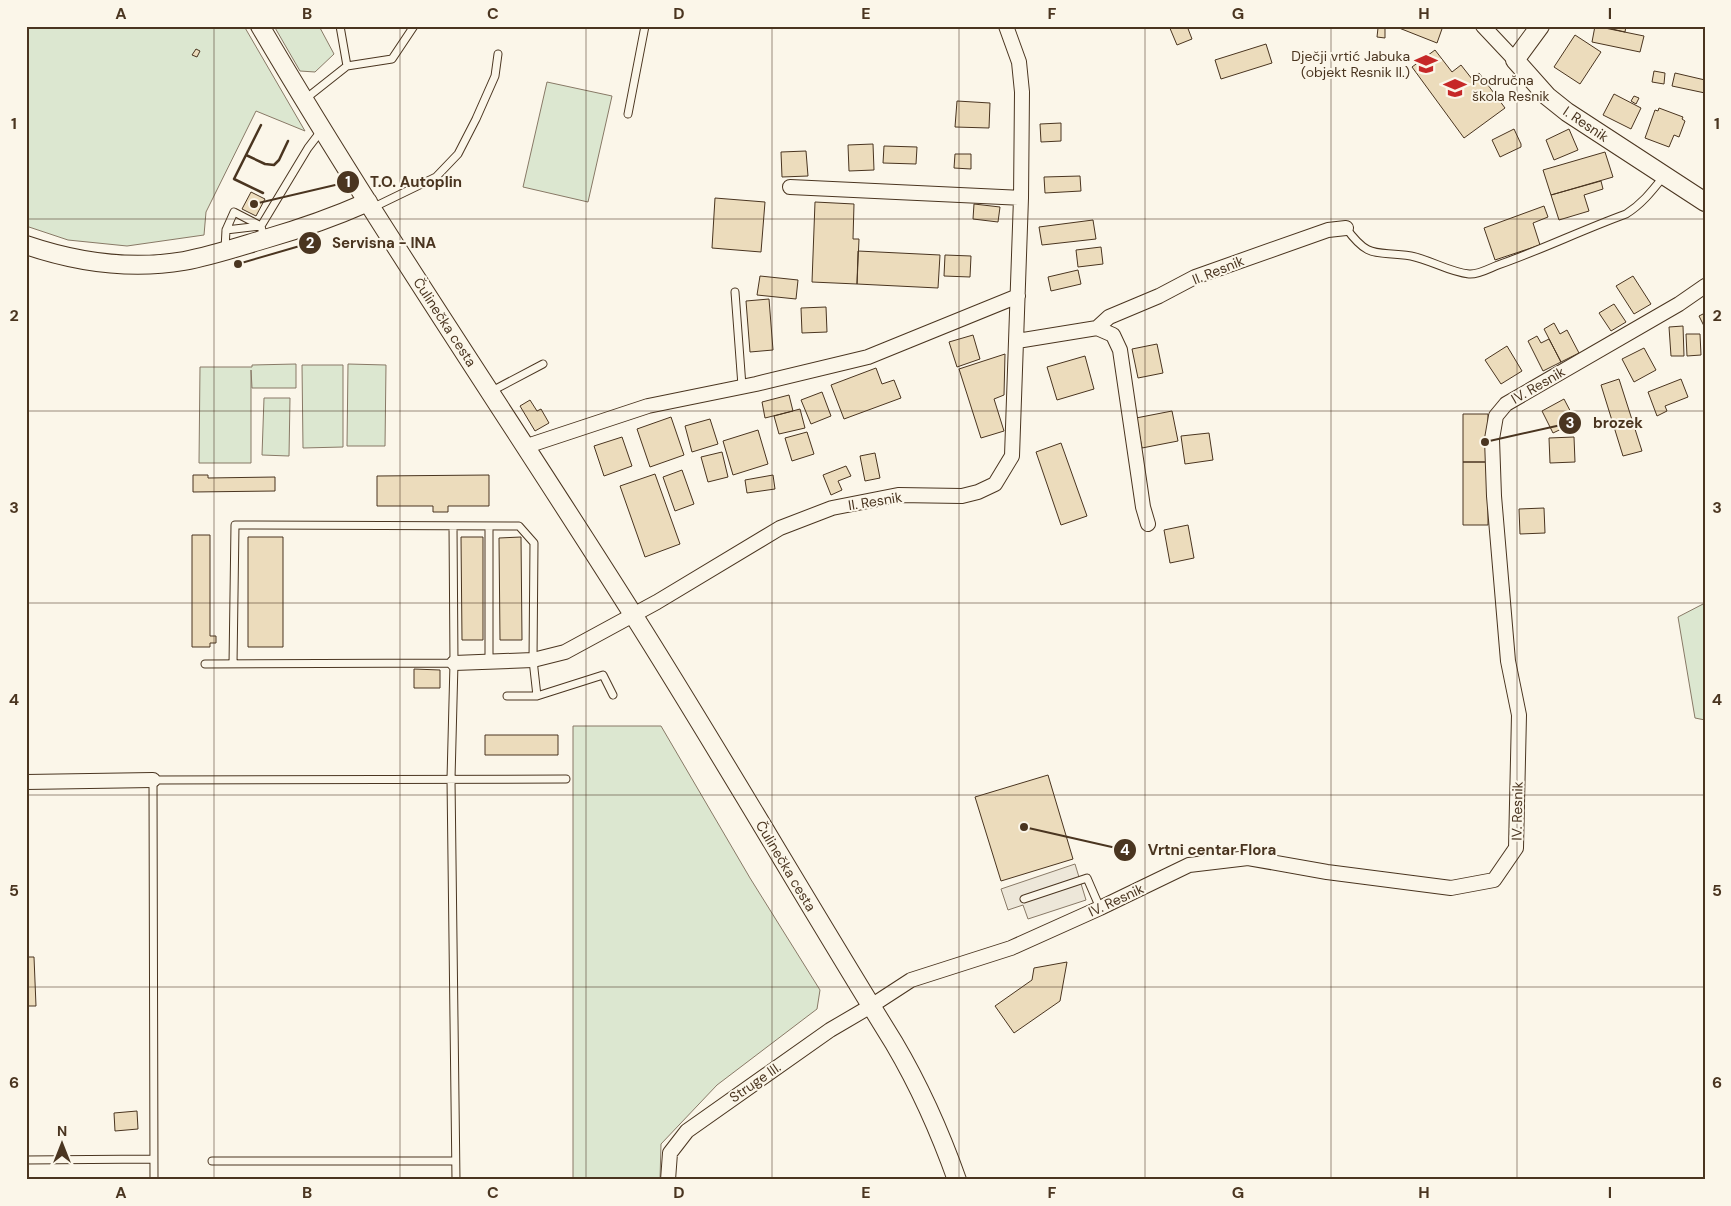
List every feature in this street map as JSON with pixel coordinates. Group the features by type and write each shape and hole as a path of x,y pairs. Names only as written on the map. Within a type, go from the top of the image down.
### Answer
{"street":[{"name":"Čulinečka cesta","path":"260,26 303,100 634,616 871,1006 908,1068 934,1119 956,1180"},
{"name":"II. Resnik","path":"634,616 780,528 806,517 832,508 898,495 962,496 978,492 995,484 1012,456 1021,198 1022,92 1019,62 1006,26"},
{"name":"I. Resnik","path":"1483,26 1547,96 1567,112 1705,202"},
{"path":"1514,60 1540,26"},
{"path":"790,187 1021,198"},
{"path":"26,245 54,254 106,263 147,265 183,261 225,252 263,233 306,228 370,205"},
{"name":"II. Resnik","path":"1017,341 1097,328 1108,317 1159,296 1195,277 1328,230 1346,228"},
{"name":"IV. Resnik","path":"871,1006 910,980 1011,948 1189,865 1248,858 1327,872 1451,888 1494,880 1516,848 1519,715 1508,661 1494,496 1492,439 1496,416 1506,404 1679,304 1705,286"},
{"path":"524,447 648,406 868,357 1018,296"},
{"path":"1097,328 1113,335 1120,350 1143,507 1148,524"},
{"path":"454,663 533,660 565,652 634,616"},
{"path":"26,782 153,780"},
{"name":"Struge III.","path":"668,1180 670,1153 687,1131 830,1030 871,1006"}],"lane":[{"path":"340,26 348,66"},
{"path":"303,100 348,66 392,59 414,26"},
{"path":"628,114 645,26"},
{"path":"370,205 436,177 458,154 495,76 498,54"},
{"path":"263,233 308,148 323,129"},
{"path":"1346,228 1356,243 1372,253 1395,253 1418,258 1455,272 1472,275 1523,257 1626,214 1638,207 1650,195 1664,176"},
{"path":"225,252 226,230 234,212 263,233"},
{"path":"226,230 263,233"},
{"path":"735,292 742,386"},
{"path":"490,392 543,364"},
{"path":"233,664 235,525 519,526 534,543 533,660 537,696"},
{"path":"453,526 454,663 451,779 456,1180"},
{"path":"490,526 490,661"},
{"path":"205,664 454,663"},
{"path":"507,696 537,696 603,675 613,694"},
{"path":"154,1180 153,780 566,779"},
{"path":"1024,899 1087,878 1100,908"},
{"path":"26,1160 154,1159"},
{"path":"212,1161 455,1161"}],"green space":[{"path":"26,26 244,26 305,131 256,111 206,212 204,235 127,246 68,240 26,226"},
{"path":"274,26 319,26 334,54 315,72 300,71"},
{"path":"547,82 612,96 588,202 523,187"},
{"path":"296,364 296,388 252,388 251,370 251,463 199,463 200,367 252,367 252,365"},
{"path":"348,364 386,365 385,446 347,446"},
{"path":"302,365 343,365 343,447 303,448"},
{"path":"264,398 290,398 289,456 262,455"},
{"path":"1705,603 1705,720 1695,718 1678,617"},
{"path":"573,726 661,726 750,878 820,990 817,1009 717,1085 661,1144 660,1180 573,1180"}],"shaded area":[{"path":"1075,864 1086,900 1028,919 1023,905 1008,910 1001,889"}],"building":[{"path":"1169,26 1187,26 1192,39 1177,45"},
{"path":"1367,26 1385,26 1385,38 1377,37 1378,28 1367,28"},
{"path":"1394,26 1443,26 1437,43"},
{"path":"1595,26 1644,36 1640,52 1592,42"},
{"path":"1599,26 1626,26 1625,32"},
{"path":"1575,35 1601,52 1580,84 1554,67"},
{"path":"1266,44 1272,63 1221,79 1215,60"},
{"path":"196,49 200,51 197,57 192,55"},
{"path":"1435,50 1452,72 1461,65 1472,79 1479,73 1505,108 1464,138 1412,67"},
{"path":"1654,71 1665,73 1664,84 1652,82"},
{"path":"1675,73 1705,80 1705,93 1672,86"},
{"path":"1614,94 1641,108 1631,129 1603,115"},
{"path":"1634,96 1639,98 1636,104 1631,101"},
{"path":"957,101 990,103 989,128 955,127"},
{"path":"1659,108 1683,117 1682,119 1685,121 1679,137 1674,135 1669,147 1645,138 1655,110 1658,111"},
{"path":"1061,123 1061,141 1041,142 1040,124"},
{"path":"1514,129 1521,147 1500,157 1492,140"},
{"path":"1569,129 1578,150 1554,160 1546,140"},
{"path":"873,144 874,170 849,171 848,145"},
{"path":"884,146 917,147 916,164 883,163"},
{"path":"806,151 808,176 782,177 781,152"},
{"path":"1605,152 1613,177 1551,195 1543,170"},
{"path":"955,154 971,154 971,169 954,168"},
{"path":"1080,176 1081,191 1045,193 1044,177"},
{"path":"1601,181 1603,189 1584,195 1589,211 1559,220 1551,195"},
{"path":"251,192 265,199 256,216 242,209"},
{"path":"715,198 765,202 761,252 712,248"},
{"path":"815,202 854,204 853,239 859,239 857,284 812,282"},
{"path":"974,204 1000,207 998,222 973,219"},
{"path":"1544,206 1548,217 1533,223 1540,245 1495,260 1484,228"},
{"path":"1093,220 1096,239 1042,245 1039,227"},
{"path":"1101,247 1103,264 1078,267 1076,250"},
{"path":"858,251 940,255 938,288 857,284"},
{"path":"945,255 971,256 970,277 944,276"},
{"path":"1078,270 1081,284 1051,291 1048,277"},
{"path":"760,276 798,280 796,299 757,295"},
{"path":"1633,276 1651,304 1634,314 1616,286"},
{"path":"769,299 773,350 750,352 746,301"},
{"path":"1614,304 1626,322 1611,331 1599,313"},
{"path":"826,307 827,332 802,333 801,308"},
{"path":"1705,313 1705,328 1699,316"},
{"path":"1554,323 1560,334 1567,330 1579,353 1561,362 1544,329"},
{"path":"1683,326 1684,356 1671,356 1669,327"},
{"path":"1686,334 1700,334 1701,355 1687,356"},
{"path":"973,335 980,359 957,367 949,342"},
{"path":"1537,336 1541,343 1549,339 1561,362 1543,371 1528,341"},
{"path":"1157,344 1163,373 1138,378 1132,349"},
{"path":"1507,346 1522,371 1501,384 1485,360"},
{"path":"1644,348 1656,370 1634,382 1622,359"},
{"path":"1005,354 1004,395 994,399 1004,431 981,438 959,369"},
{"path":"1085,356 1094,389 1057,400 1047,367"},
{"path":"876,368 882,384 894,380 901,398 844,419 831,385"},
{"path":"1619,379 1642,451 1623,456 1601,385"},
{"path":"1681,379 1688,397 1665,406 1667,411 1657,416 1648,392"},
{"path":"822,392 831,416 811,424 801,400"},
{"path":"789,395 793,411 765,418 762,402"},
{"path":"1564,399 1576,422 1553,433 1542,411"},
{"path":"530,400 537,411 541,409 549,423 535,431 520,406"},
{"path":"800,409 805,428 779,434 774,416"},
{"path":"1172,411 1178,441 1142,448 1136,418"},
{"path":"1463,414 1488,414 1488,462 1463,462"},
{"path":"671,417 684,455 650,467 637,429"},
{"path":"710,419 718,444 692,452 685,426"},
{"path":"758,430 768,464 733,475 723,441"},
{"path":"807,432 814,454 792,461 785,438"},
{"path":"1209,433 1213,460 1185,464 1181,436"},
{"path":"622,437 632,466 604,476 594,446"},
{"path":"1574,437 1575,462 1550,463 1549,438"},
{"path":"1061,443 1087,516 1061,525 1036,452"},
{"path":"722,452 728,477 708,482 701,457"},
{"path":"875,453 880,478 865,481 860,456"},
{"path":"1463,462 1488,462 1488,525 1463,525"},
{"path":"846,466 851,476 838,481 842,490 831,495 823,475"},
{"path":"682,470 694,504 675,511 663,477"},
{"path":"655,474 680,544 645,557 620,486"},
{"path":"193,475 208,475 208,478 275,477 275,491 193,492"},
{"path":"489,475 489,506 448,506 448,512 433,512 433,506 377,506 377,476"},
{"path":"773,475 775,489 747,493 745,480"},
{"path":"1544,508 1545,533 1520,534 1519,509"},
{"path":"1188,525 1194,558 1170,563 1164,530"},
{"path":"192,535 210,535 210,636 216,636 216,643 210,643 210,647 192,647"},
{"path":"248,537 283,537 283,647 248,647"},
{"path":"461,537 483,537 483,640 462,640"},
{"path":"521,537 522,640 500,640 499,538"},
{"path":"414,669 440,670 440,688 414,688"},
{"path":"485,735 558,735 558,755 485,755"},
{"path":"1048,775 1073,859 1001,881 975,797"},
{"path":"26,957 34,957 36,1006 26,1006"},
{"path":"1067,962 1060,1001 1014,1033 995,1006 1032,980 1034,968"},
{"path":"137,1111 138,1129 115,1131 114,1113"}],"wall":[{"path":"261,125 234,179 263,193"},
{"path":"246,155 265,164 274,165 279,160 288,141"}],"place":[{"name":"Dječji vrtić Jabuka (objekt Resnik II.)","path":"1426,64"},
{"name":"Područna škola Resnik","path":"1455,88"},
{"name":"T.O. Autoplin","path":"254,204"},
{"name":"Servisna - INA","path":"238,264"},
{"name":"brozek","path":"1485,442"},
{"name":"Vrtni centar Flora","path":"1024,827"}]}
